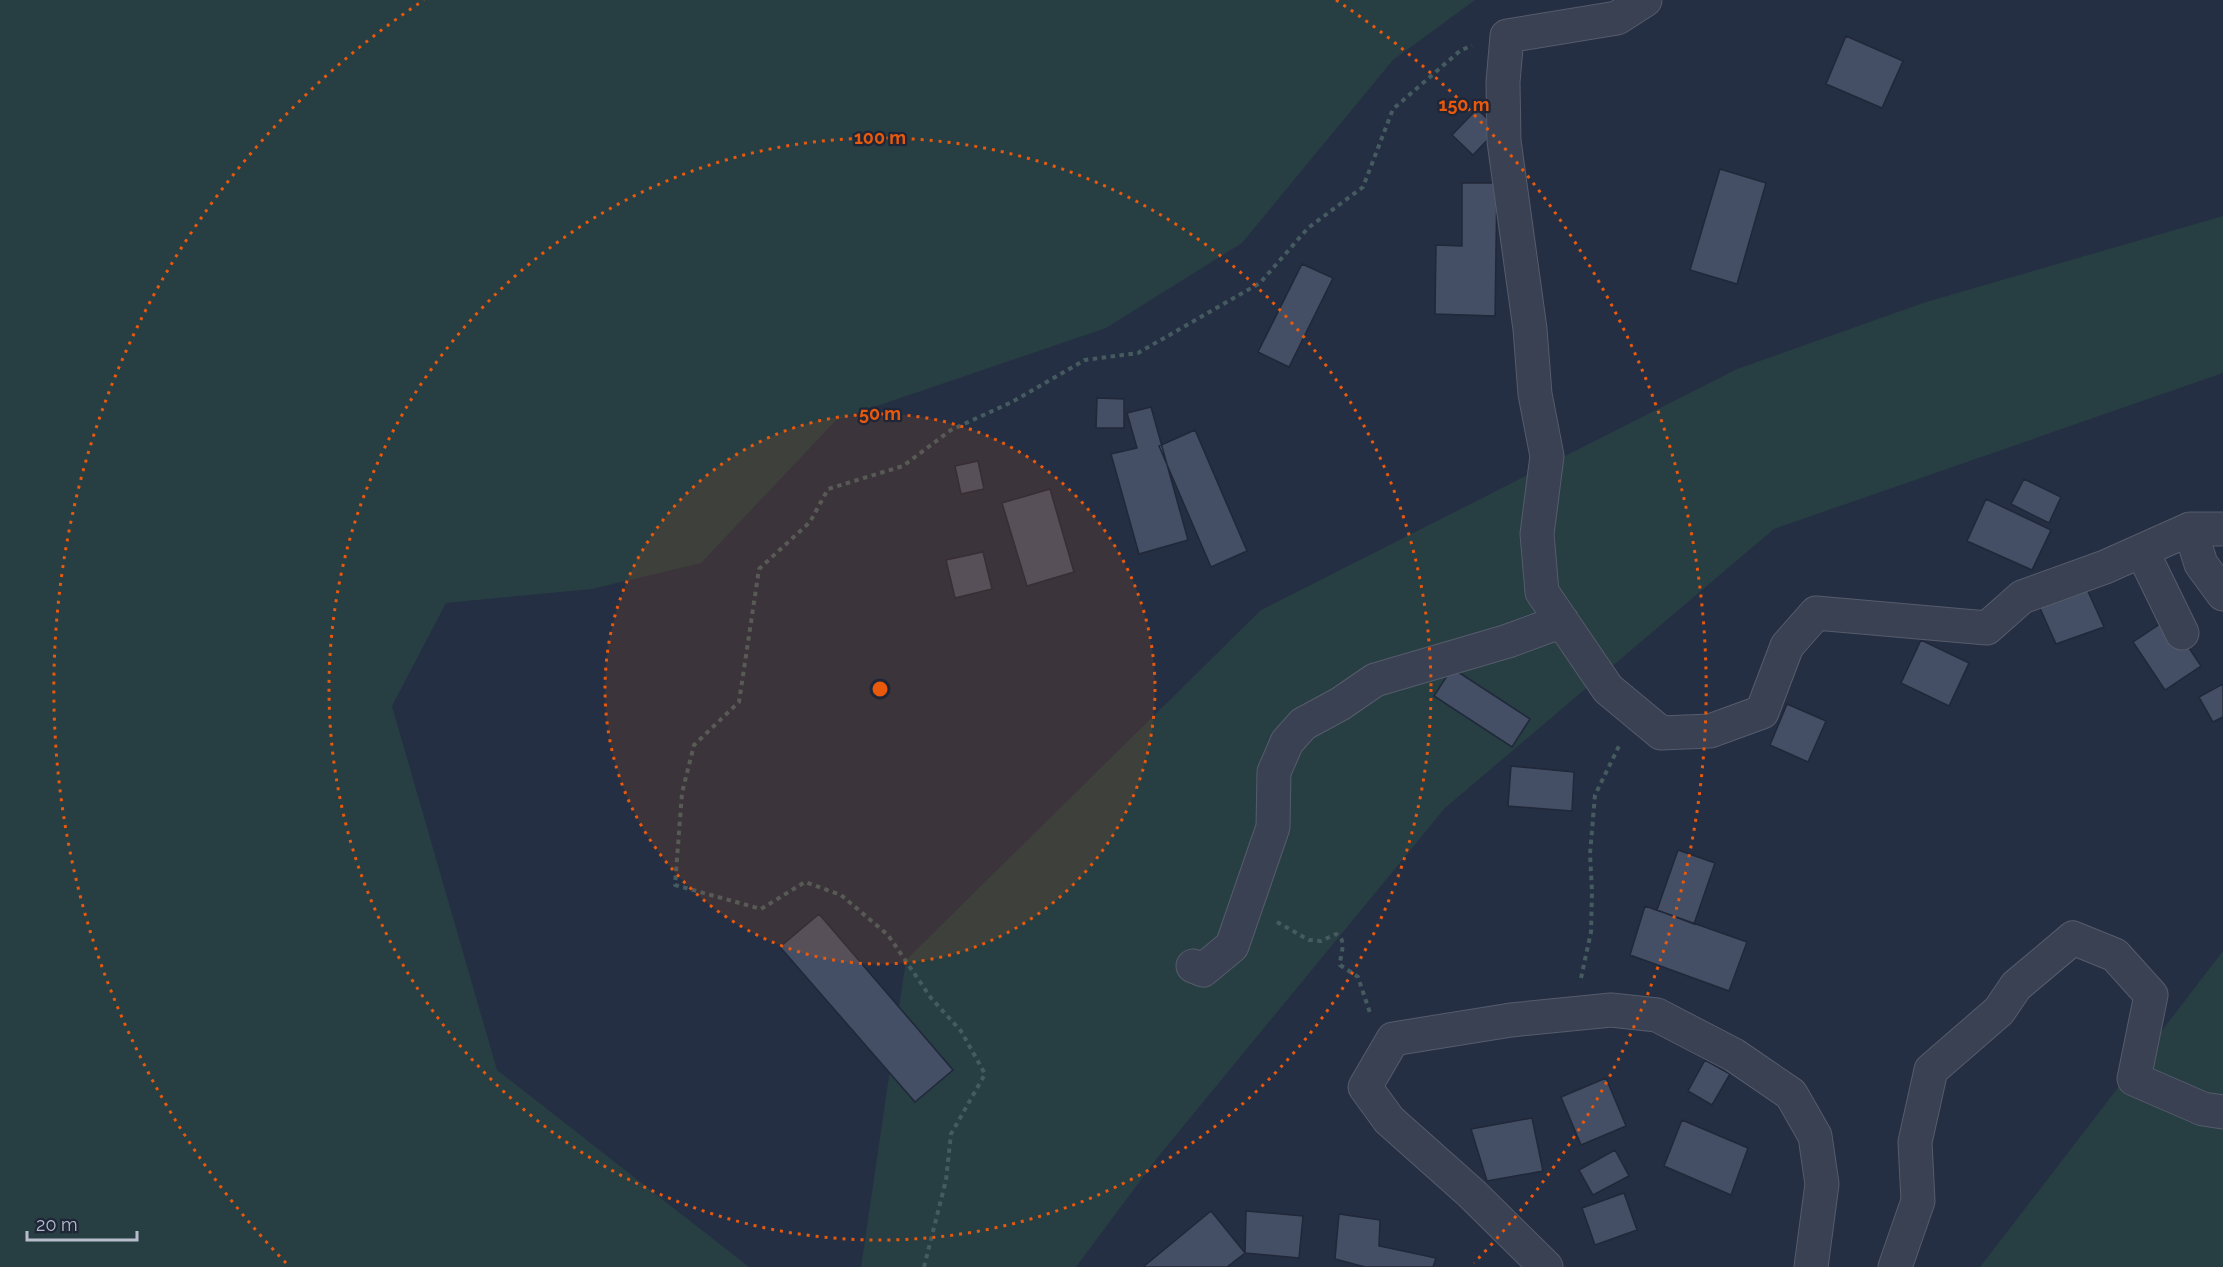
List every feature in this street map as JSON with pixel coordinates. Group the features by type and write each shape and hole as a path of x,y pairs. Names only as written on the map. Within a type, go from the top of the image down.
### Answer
{"street":[{"path":"1645,0 1617,18 1507,36 1503,82 1504,141 1530,329 1535,394 1547,456 1537,534 1542,592 1608,689 1661,733 1710,731 1762,712 1787,646 1816,613 1988,628 2022,597 2142,551 2190,529 2223,529"},
{"path":"2190,529 2201,564 2223,594"},
{"path":"2142,551 2182,633"},
{"path":"1193,966 1203,970 1232,946 1273,827 1274,772 1287,742 1303,724 1340,704 1375,680 1508,641 1562,621"},
{"path":"1896,1267 1918,1201 1915,1142 1931,1070 1999,1011 2016,986 2073,938 2115,955 2151,995 2134,1079 2203,1109 2223,1112"},
{"path":"1546,1267 1471,1193 1389,1120 1365,1087 1393,1039 1511,1020 1611,1010 1657,1015 1734,1055 1791,1094 1815,1136 1821,1184 1811,1267"}],"path":[{"path":"924,1267 946,1180 951,1134 985,1074 961,1032 931,999 888,935 842,896 805,882 761,909 675,885 682,793 694,745 739,702 759,569 810,522 828,489 903,466 951,430 1012,402 1085,360 1138,352 1260,283 1308,228 1363,187 1393,110 1461,50 1507,36"},
{"path":"1574,1014 1591,932 1593,891 1590,854 1595,795 1612,758 1638,712"},
{"path":"1240,920 1252,922 1271,918 1310,940 1321,941 1336,934 1340,936 1344,942 1340,965 1358,977 1368,1012 1394,1027 1393,1039"}],"green space":[{"path":"0,0 1475,0 1393,60 1242,243 1106,328 836,420 701,563 592,589 446,603 392,706 497,1070 749,1267 0,1267"},
{"path":"2223,216 2223,373 1774,529 1445,808 1158,1157 1076,1267 861,1267 906,960 1261,610 1737,369 1926,302"},
{"path":"2223,951 2223,1267 1980,1267"}],"building":[{"path":"1846,36 1903,61 1882,108 1826,84"},
{"path":"1477,109 1498,129 1473,155 1452,135"},
{"path":"1720,169 1766,183 1737,284 1690,270"},
{"path":"1462,183 1497,183 1495,316 1435,314 1436,245 1462,246"},
{"path":"1302,264 1333,278 1289,367 1258,352"},
{"path":"1097,398 1124,399 1124,428 1096,428"},
{"path":"1151,407 1188,540 1139,554 1111,454 1137,448 1127,413"},
{"path":"1195,430 1247,551 1211,567 1159,446"},
{"path":"978,461 984,489 961,494 955,466"},
{"path":"2024,479 2061,497 2049,523 2011,504"},
{"path":"1050,489 1074,572 1027,586 1002,503"},
{"path":"1986,499 2051,530 2032,570 1967,541"},
{"path":"983,552 992,589 955,598 946,560"},
{"path":"2082,578 2104,627 2056,644 2035,597"},
{"path":"2169,618 2201,666 2165,690 2133,642"},
{"path":"1921,640 1969,663 1949,706 1901,683"},
{"path":"1452,668 1530,719 1512,747 1434,696"},
{"path":"2223,684 2223,717 2213,722 2199,697"},
{"path":"1787,704 1826,721 1808,762 1770,745"},
{"path":"1511,766 1574,772 1572,811 1508,806"},
{"path":"1678,850 1715,863 1694,924 1657,910"},
{"path":"1645,906 1747,942 1729,991 1630,955"},
{"path":"819,914 953,1070 915,1102 780,947"},
{"path":"1705,1060 1730,1074 1712,1105 1688,1091"},
{"path":"1606,1078 1626,1126 1581,1145 1561,1097"},
{"path":"1532,1118 1543,1171 1487,1181 1471,1129"},
{"path":"1682,1120 1748,1148 1731,1195 1664,1166"},
{"path":"1615,1150 1629,1176 1593,1195 1579,1170"},
{"path":"1624,1193 1637,1230 1595,1245 1582,1208"},
{"path":"1211,1211 1245,1253 1227,1267 1143,1267"},
{"path":"1246,1211 1303,1216 1299,1258 1245,1253"},
{"path":"1339,1214 1380,1220 1379,1246 1436,1258 1433,1267 1365,1267 1335,1259"}]}
